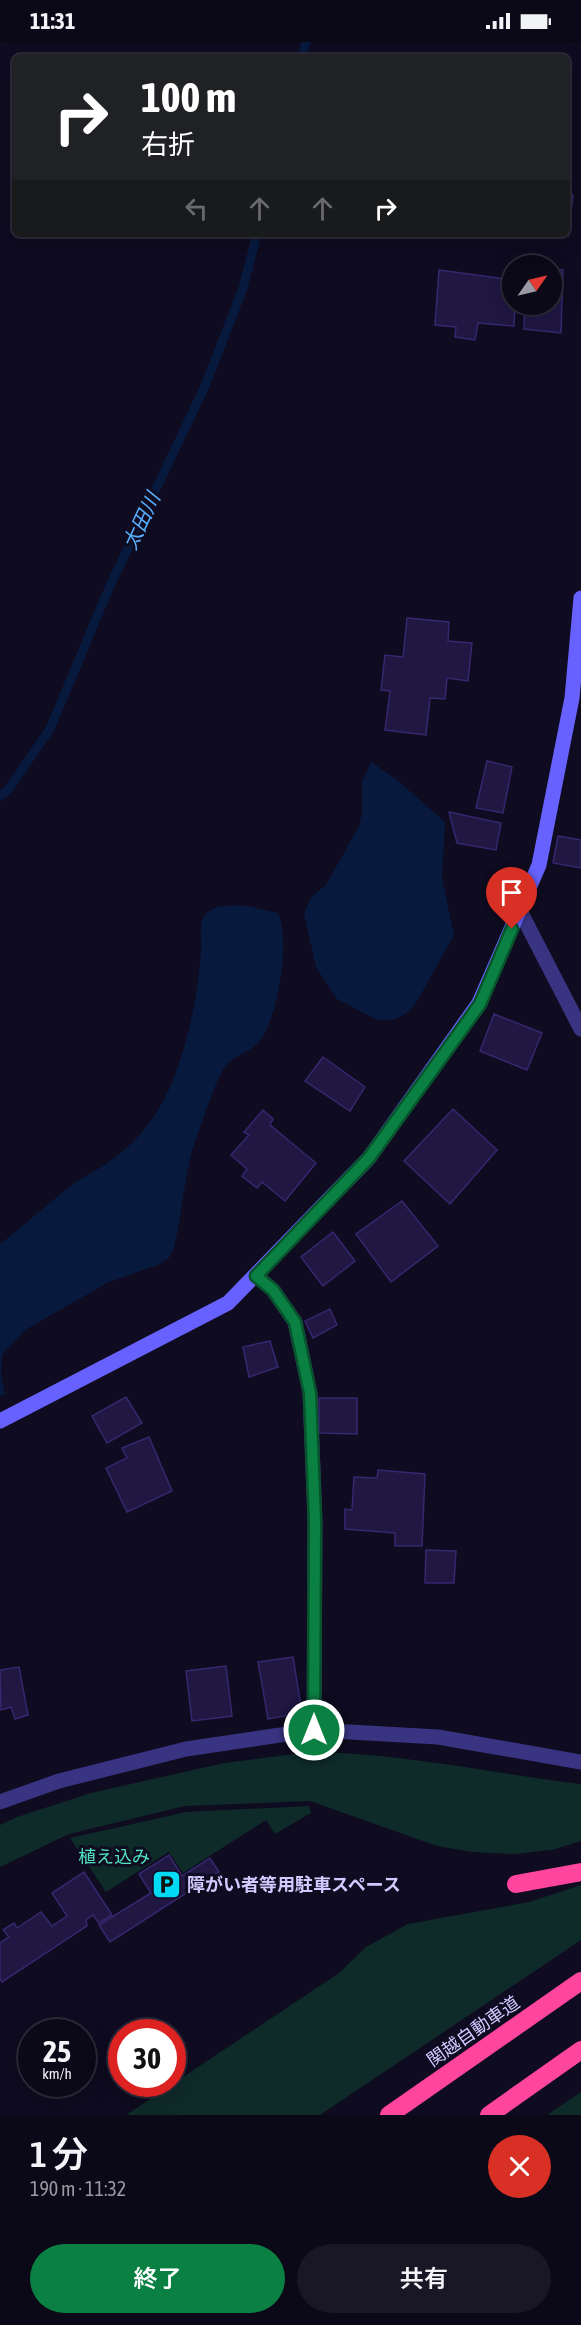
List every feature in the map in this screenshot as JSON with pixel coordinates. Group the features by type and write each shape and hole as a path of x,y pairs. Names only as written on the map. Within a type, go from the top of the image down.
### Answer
{"highway":[{"path":"516,1884 581,1872"},
{"name":"関越自動車道","path":"389,2115 581,1981"},
{"path":"489,2115 581,2050"}],"main road":[{"path":"0,1421 228,1303 369,1158 480,1004 542,854 572,698 581,598"}],"street":[{"path":"520,911 581,1029"},
{"path":"256,1276 273,1290 295,1322 310,1393 315,1521 314,1730"},
{"path":"0,1802 59,1781 186,1749 314,1730 438,1737 581,1762"}],"green space":[{"path":"310,1752 412,1760 581,1784 581,1841 552,1850 514,1854 472,1852 437,1846 310,1801 185,1806 69,1834 0,1867 0,1825 17,1817 91,1793 224,1763"},
{"name":"植え込み","path":"309,1806 311,1813 275,1834 266,1820 183,1873 169,1852 106,1892 70,1838 186,1812"},
{"path":"581,1885 581,1940 320,2115 126,2115 153,2097 186,2097 186,2075 339,1973 366,1947 408,1924 529,1902"},
{"path":"581,2092 581,2115 547,2115"}],"water":[{"path":"371,762 396,779 445,822 442,878 454,935 416,1003 405,1014 394,1020 377,1020 337,999 316,967 304,914 311,897 326,885 359,826 362,814 362,782"},
{"path":"248,906 278,913 282,926 283,959 277,997 260,1041 227,1064 216,1084 193,1149 174,1248 169,1258 158,1265 109,1282 25,1330 2,1355 1,1375 5,1394 0,1396 0,1244 75,1183 121,1153 152,1120 173,1080 188,1033 198,984 202,920 216,907"}],"building":[{"path":"570,194 573,195 570,220"},
{"path":"439,270 502,279 502,315 514,315 514,326 478,323 475,340 455,337 456,327 435,325"},
{"path":"525,315 562,315 561,333 524,329"},
{"path":"407,618 449,622 448,641 472,643 468,681 447,678 445,699 430,698 426,735 385,730 390,691 381,690 385,655 403,657"},
{"path":"487,761 512,767 503,813 476,808"},
{"path":"449,812 501,823 496,850 457,843"},
{"path":"558,836 581,840 581,868 553,863"},
{"path":"494,1014 542,1033 527,1070 480,1051"},
{"path":"323,1057 365,1087 350,1111 305,1081"},
{"path":"453,1109 497,1150 450,1204 404,1161"},
{"path":"263,1110 273,1119 270,1125 316,1163 285,1201 262,1182 257,1188 242,1176 247,1169 231,1155 249,1135 244,1132"},
{"path":"402,1201 438,1246 391,1282 356,1234"},
{"path":"333,1232 355,1261 323,1286 301,1257"},
{"path":"330,1309 337,1325 313,1338 305,1321"},
{"path":"270,1341 278,1367 249,1377 243,1347"},
{"path":"126,1397 142,1423 107,1443 92,1416"},
{"path":"319,1398 357,1398 357,1434 319,1433"},
{"path":"149,1437 172,1491 127,1512 106,1468 127,1458 122,1448"},
{"path":"378,1470 425,1474 422,1546 395,1546 395,1533 345,1529 345,1509 352,1510 354,1477 377,1478"},
{"path":"426,1550 456,1551 454,1583 425,1583"},
{"path":"293,1657 302,1713 268,1719 258,1662"},
{"path":"226,1666 232,1716 192,1721 186,1671"},
{"path":"19,1667 28,1715 15,1719 11,1707 1,1710 0,1670"},
{"path":"169,1855 182,1876 210,1858 219,1872 110,1942 99,1925 151,1893 139,1874"},
{"path":"84,1872 112,1915 99,1923 93,1915 86,1920 87,1926 2,1982 0,1979 0,1943 9,1937 3,1930 14,1923 17,1928 41,1912 52,1926 67,1916 52,1893"}],"waterway":[{"name":"太田川","path":"303,54 306,42"},
{"name":"太田川","path":"0,796 8,790 50,729 109,588 205,386 243,288 256,237"}],"place":[{"name":"障がい者等用駐車スペース","path":"166,1884"}],"route":[{"path":"314,1730 315,1521 310,1393 295,1322 273,1290 256,1276 369,1158 480,1004 512,929"}]}
